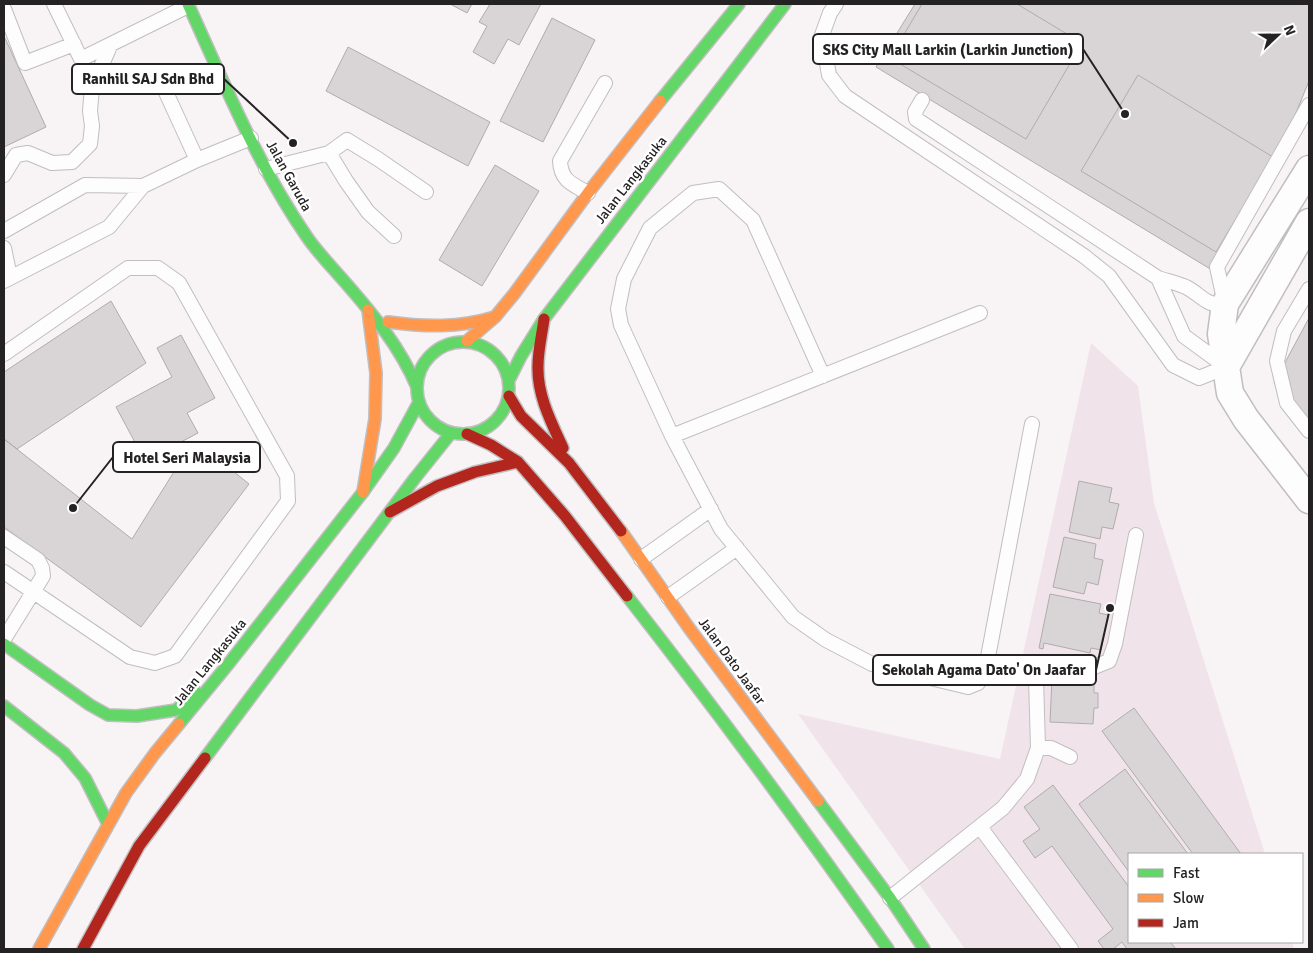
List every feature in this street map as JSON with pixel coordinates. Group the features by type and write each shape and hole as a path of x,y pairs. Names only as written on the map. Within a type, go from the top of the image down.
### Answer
{"main road":[{"name":"Jalan Garuda","path":"189,4 266,169 306,236 358,297 400,351 417,387"},
{"name":"Jalan Langkasuka","path":"467,341 495,317 514,294 588,193 662,97 739,4"},
{"name":"Jalan Langkasuka","path":"509,380 521,356 544,319 785,4"},
{"name":"Jalan Garuda","path":"358,297 388,322 409,332 452,342"},
{"path":"363,492 375,419 376,373 368,310"},
{"path":"388,322 445,327 474,324 495,317"},
{"path":"544,319 538,366 541,392 550,420 569,464"},
{"path":"467,341 482,345 494,354 504,366 509,380 508,396 504,410 494,422 482,431 467,434 452,433 438,427 426,416 419,402 417,387 419,372 426,358 438,348 452,342 467,341"},
{"name":"Jalan Dato Jaafar","path":"508,396 522,416 569,464 611,516 779,751 890,898 924,949"},
{"name":"Jalan Langkasuka","path":"38,949 126,793 155,752 230,662 363,492 394,448 419,402"},
{"path":"83,949 139,846 390,512 452,433"},
{"path":"467,434 518,462 565,516 614,577 851,896 888,949"},
{"path":"390,512 437,486 475,472 518,462"},
{"path":"4,644 90,706 108,715 137,716 176,710 230,662"},
{"path":"4,706 64,753 84,778 108,824"}],"street":[{"path":"1226,367 1298,225 1309,169"},
{"path":"1298,225 1225,304 1221,334 1230,393 1246,420 1309,500"}],"lane":[{"path":"54,4 81,59 189,4"},
{"path":"836,4 830,12 822,35 829,75 845,96 1076,250 1109,276 1173,365 1199,378 1226,367"},
{"path":"4,10 25,63 74,44"},
{"path":"4,175 16,156 28,153 52,163 72,162 90,144 92,86 111,44"},
{"path":"588,193 565,179 560,161 605,83"},
{"path":"164,88 197,160"},
{"path":"922,100 915,112 916,119 1158,278 1186,287 1212,305 1218,306 1225,304 1217,267 1309,105"},
{"path":"4,248 7,279 109,227 143,186 197,160 251,138"},
{"path":"266,169 329,153 347,140 426,192"},
{"path":"329,153 368,212 394,236"},
{"path":"4,231 85,186 143,186"},
{"path":"823,376 753,220 719,190 693,193 650,228 624,279 618,309 621,325 672,436 721,529 793,617 826,640 872,664 968,687 978,682 985,674 1032,424"},
{"path":"4,354 128,268 158,268 179,283 287,476 288,501 175,656 155,664 130,657 32,593 4,572"},
{"path":"1158,278 1184,336 1226,367"},
{"path":"1309,289 1284,331 1277,361 1287,403 1309,431"},
{"path":"672,436 980,313"},
{"path":"641,560 711,509"},
{"path":"890,898 1003,808 1027,779 1038,748 1036,678 1044,668 1094,667 1109,661 1115,644 1136,535"},
{"path":"4,537 38,560 43,576 4,639"},
{"path":"668,597 737,548"},
{"path":"1038,748 1051,748 1070,757"},
{"path":"980,827 1070,949"}],"shaded area":[{"path":"1091,343 1138,386 1154,503 1265,853 1128,853 1128,943 1292,943 1294,949 965,949 798,714 1000,759"}],"building":[{"path":"450,4 472,4 467,13"},
{"path":"490,4 541,4 519,45 508,39 494,64 473,52 487,26 479,22"},
{"path":"915,4 1309,4 1309,81 1282,147 1212,270 876,67"},
{"path":"922,4 1017,4 1082,43 1026,139 890,58"},
{"path":"552,18 595,40 543,142 500,121"},
{"path":"4,36 46,127 4,147"},
{"path":"348,47 490,122 468,166 326,91"},
{"path":"1138,75 1273,157 1216,252 1081,171"},
{"path":"495,165 539,191 482,286 439,260"},
{"path":"111,301 146,363 17,449 4,439 4,372"},
{"path":"1309,318 1309,425 1274,383"},
{"path":"181,335 215,398 187,413 198,433 145,461 116,407 172,377 157,348"},
{"path":"4,439 132,539 190,446 213,468 222,462 249,484 141,627 4,527"},
{"path":"1079,481 1112,488 1109,502 1119,504 1113,529 1102,527 1100,539 1069,532"},
{"path":"1064,537 1096,544 1094,558 1103,560 1098,585 1087,582 1084,594 1053,587"},
{"path":"1050,594 1101,604 1099,613 1108,615 1101,650 1091,648 1090,653 1044,643 1043,649 1039,648"},
{"path":"1067,674 1078,675 1078,679 1094,679 1094,693 1098,693 1098,708 1094,708 1093,724 1050,722 1052,679 1066,680"},
{"path":"1134,708 1240,853 1192,853 1102,731"},
{"path":"1125,769 1187,853 1128,853 1128,871 1079,804"},
{"path":"1053,785 1128,886 1128,943 1171,943 1176,949 1127,949 1122,942 1113,949 1104,949 1098,941 1113,929 1052,846 1035,858 1023,841 1040,829 1024,807"}],"traffic: fast":[{"path":"188,4 257,153 289,210 316,249 385,331 417,387"},
{"path":"660,101 739,4"},
{"path":"509,380 521,356 544,319 785,4"},
{"path":"463,342 481,345 496,355 506,370 509,388 506,406 496,421 481,431 463,434 445,431 430,421 420,406 417,388 420,370 430,355 445,345 463,342"},
{"path":"179,724 363,492 394,448 419,402"},
{"path":"205,758 415,478 451,433"},
{"path":"627,596 760,771 888,949"},
{"path":"4,644 90,705 108,715 137,716 176,710 196,692"},
{"path":"4,706 64,753 85,778 108,824"},
{"path":"818,801 890,898 924,949"}],"traffic: slow":[{"path":"467,341 495,317 514,294 588,193 660,101"},
{"path":"363,492 375,419 376,373 368,310"},
{"path":"388,322 442,326 482,321 495,317"},
{"path":"621,531 689,628 818,801"},
{"path":"39,949 126,793 179,724"}],"traffic: jam":[{"path":"544,319 539,348 538,377 542,398 563,448"},
{"path":"509,396 521,416 569,463 621,531"},
{"path":"467,434 491,445 518,462 565,516 627,596"},
{"path":"390,512 437,486 475,472 518,462"},
{"path":"83,949 139,846 205,758"}],"place":[{"name":"SKS City Mall Larkin (Larkin Junction)","path":"1125,114"},
{"name":"Ranhill SAJ Sdn Bhd","path":"293,143"},
{"name":"Hotel Seri Malaysia","path":"73,508"},
{"name":"Sekolah Agama Dato' On Jaafar","path":"1110,608"}]}
